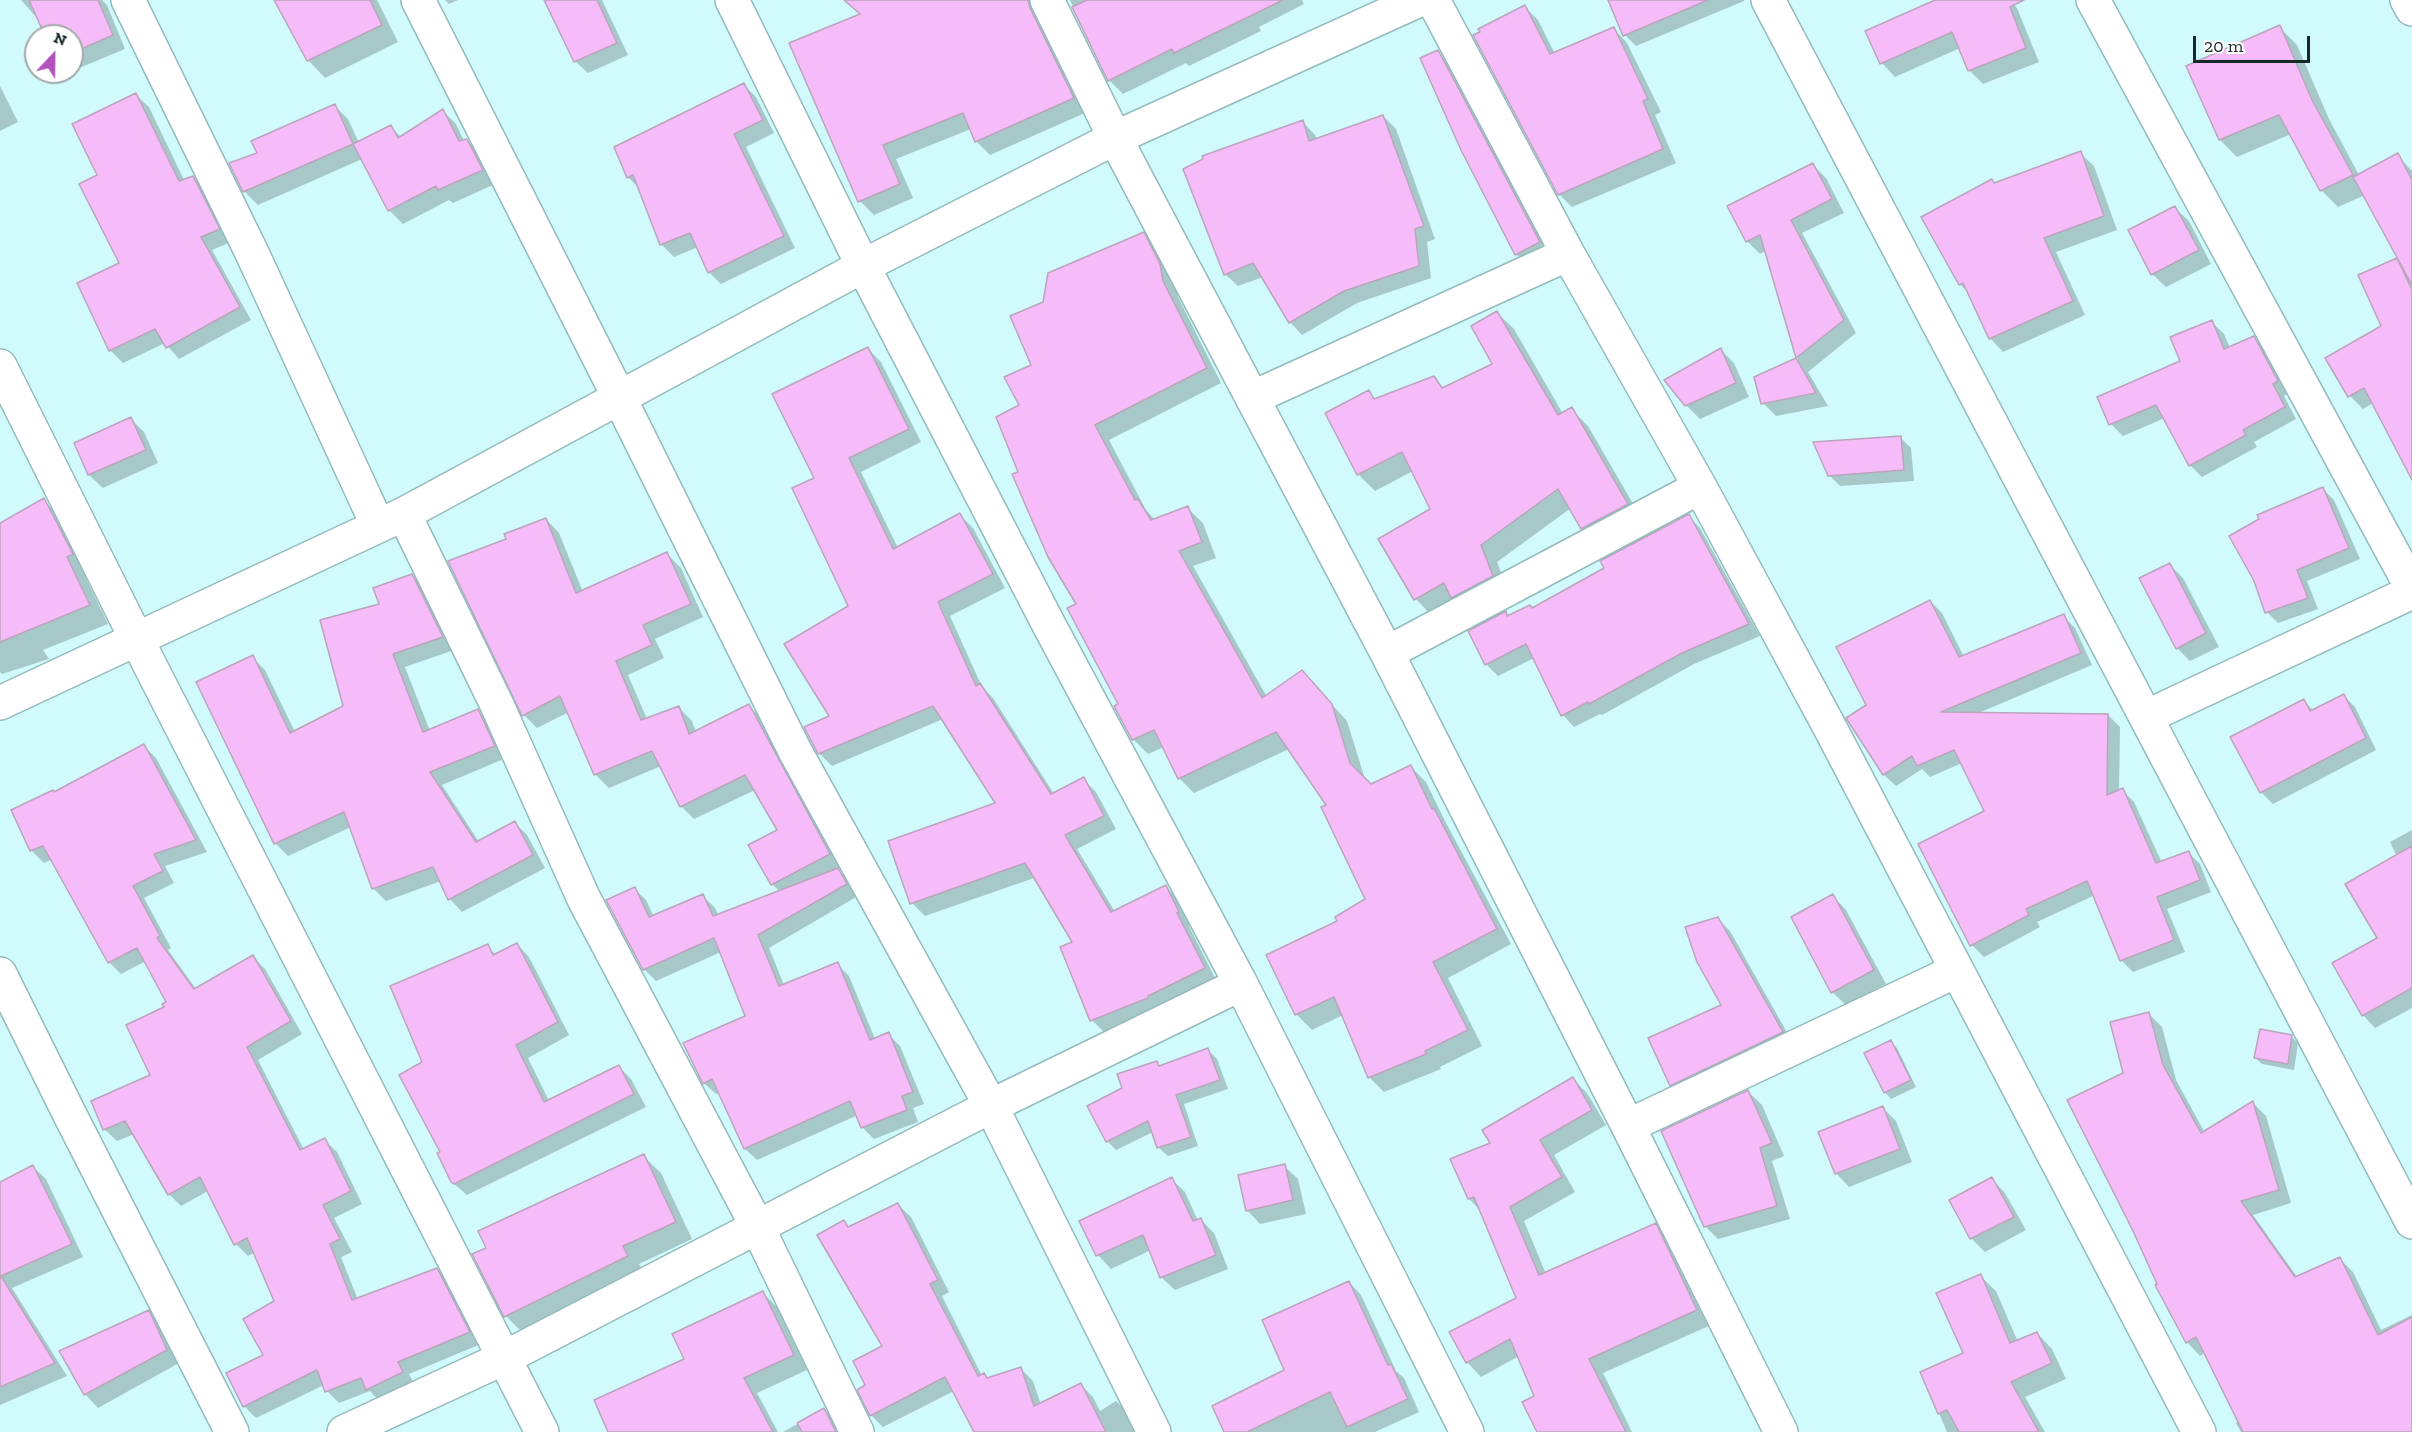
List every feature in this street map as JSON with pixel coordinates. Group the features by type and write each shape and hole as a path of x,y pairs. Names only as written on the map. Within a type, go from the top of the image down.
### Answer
{"street":[{"path":"128,0 252,253 391,520 497,705 584,900 757,1226 858,1432"},
{"path":"418,0 795,751 991,1106 1154,1432"},
{"path":"732,0 863,266 1049,625 1241,984 1467,1432"},
{"path":"1047,0 1115,138 1387,653 1781,1432"},
{"path":"0,703 391,520 863,266 1115,138 1419,0"},
{"path":"1433,0 1568,254 1700,487 1828,724 2199,1432"},
{"path":"1768,0 2412,1222"},
{"path":"2093,0 2412,588"},
{"path":"2407,0 2412,9"},
{"path":"1252,398 1568,254"},
{"path":"0,366 136,638 542,1432"},
{"path":"1387,653 1700,487"},
{"path":"2146,717 2412,592"},
{"path":"1628,1126 1956,970"},
{"path":"0,974 232,1432"},
{"path":"344,1432 504,1358 991,1106 1241,984"}],"building":[{"path":"29,0 98,0 113,35 84,48 84,24 40,24"},
{"path":"274,0 370,0 382,25 307,61"},
{"path":"544,0 597,0 617,43 574,62"},
{"path":"844,0 1028,0 1074,98 975,142 963,113 883,145 900,184 858,202 789,43 860,14"},
{"path":"1087,0 1283,0 1174,53 1172,49 1108,81 1072,7"},
{"path":"1608,0 1708,0 1623,36"},
{"path":"1935,0 2024,0 2010,7 2026,48 1968,71 1952,32 1880,64 1865,31"},
{"path":"1525,5 1550,54 1614,27 1648,99 1643,101 1663,149 1558,195 1473,35 1480,32 1478,29"},
{"path":"2280,25 2312,100 2353,175 2320,191 2279,115 2219,140 2186,66"},
{"path":"1438,50 1540,242 1515,255 1461,150 1420,58"},
{"path":"744,83 763,120 734,134 784,236 708,273 690,233 660,245 633,175 627,178 614,147"},
{"path":"136,93 179,181 193,176 220,229 201,237 240,307 166,348 155,329 109,351 77,283 119,263 79,184 97,175 72,124"},
{"path":"335,104 353,144 243,192 229,163 257,153 251,141"},
{"path":"443,109 459,141 467,139 483,170 438,190 436,186 388,211 353,144 391,125 398,138"},
{"path":"1383,115 1424,226 1415,229 1419,266 1344,291 1289,323 1253,263 1224,275 1183,169 1203,159 1202,156 1303,120 1309,141"},
{"path":"2081,151 2104,216 2044,238 2073,301 1989,339 1963,283 1959,285 1921,217 1992,179 1994,183"},
{"path":"2398,153 2412,180 2412,285 2353,177"},
{"path":"1813,163 1832,199 1791,220 1844,320 1796,358 1760,235 1746,242 1727,206"},
{"path":"2175,206 2199,250 2151,275 2128,230"},
{"path":"1144,232 1160,264 1163,281 1207,368 1095,425 1135,500 1138,499 1151,520 1188,506 1202,542 1179,551 1262,698 1302,670 1332,704 1350,763 1371,784 1411,765 1432,809 1434,808 1497,929 1433,962 1468,1030 1425,1051 1426,1054 1368,1078 1334,997 1295,1015 1266,955 1337,921 1335,917 1365,899 1321,807 1326,805 1276,732 1178,779 1154,730 1132,740 1114,706 1118,704 1067,608 1076,604 1048,557 1012,474 1018,472 996,417 1019,405 1004,377 1031,365 1010,316 1043,302 1048,273"},
{"path":"2397,258 2412,290 2412,480 2364,388 2348,397 2325,358 2381,326 2358,275"},
{"path":"1497,311 1558,415 1572,407 1628,504 1581,529 1558,489 1481,545 1493,576 1451,598 1444,583 1414,600 1378,539 1430,509 1402,452 1357,475 1325,413 1369,390 1374,399 1434,376 1442,388 1492,364 1471,326"},
{"path":"2212,320 2224,349 2254,336 2278,381 2273,384 2285,407 2243,430 2246,435 2189,466 2156,405 2109,425 2097,397 2180,361 2170,337"},
{"path":"868,347 909,429 849,458 893,549 960,513 993,574 938,602 976,686 980,683 1051,794 1084,777 1104,816 1065,835 1111,912 1166,885 1179,912 1177,913 1205,968 1148,998 1090,1021 1060,947 1072,942 1025,863 910,904 888,841 995,803 933,706 818,754 804,727 829,716 784,644 848,606 792,488 814,478 772,394"},
{"path":"1721,348 1736,383 1685,406 1664,380"},
{"path":"1796,358 1816,393 1761,404 1754,377"},
{"path":"131,417 146,450 88,475 74,443"},
{"path":"1901,436 1904,470 1828,476 1813,442"},
{"path":"2323,487 2349,548 2297,570 2308,598 2265,613 2254,581 2229,536 2259,519 2257,515"},
{"path":"44,498 73,554 67,557 90,605 0,642 0,523"},
{"path":"1689,514 1749,624 1682,653 1589,704 1588,702 1561,716 1526,644 1485,665 1468,631 1506,611 1507,616 1530,605 1532,608 1604,568 1600,561"},
{"path":"546,518 576,593 667,552 691,604 643,625 652,645 616,661 641,720 679,706 689,734 749,704 830,854 771,885 748,845 777,830 745,775 680,807 652,751 594,775 560,696 522,716 448,561 506,539 504,534"},
{"path":"2170,563 2206,633 2176,649 2139,578"},
{"path":"412,574 443,637 393,654 423,732 478,709 495,746 430,772 476,842 515,821 533,855 448,900 433,867 372,889 344,812 274,844 196,682 253,655 290,733 343,706 320,620 379,604 373,588"},
{"path":"1930,600 1959,657 2064,614 2081,653 1941,712 2108,714 2107,795 2123,788 2156,863 2189,851 2200,880 2157,897 2174,940 2120,961 2087,881 2026,909 2029,915 1970,946 1918,844 1984,811 1954,750 1917,766 1912,756 1883,775 1846,718 1866,705 1836,647"},
{"path":"2344,694 2366,738 2260,793 2230,737 2304,699 2310,711"},
{"path":"144,744 196,840 154,854 163,871 133,886 160,936 157,938 194,989 253,955 291,1021 247,1047 300,1150 325,1138 351,1191 323,1205 340,1239 330,1244 352,1300 437,1268 470,1332 398,1362 403,1372 366,1390 361,1378 325,1392 317,1370 243,1407 226,1373 263,1355 243,1319 274,1301 247,1238 234,1245 200,1177 168,1195 125,1121 103,1130 91,1101 150,1075 126,1025 164,1007 162,1004 166,1002 137,948 108,963 43,846 30,851 11,810 53,790 54,792"},
{"path":"2412,846 2412,988 2362,1016 2332,963 2377,938 2345,884"},
{"path":"838,868 847,884 758,935 779,986 838,962 870,1040 889,1032 913,1092 902,1096 907,1110 861,1128 850,1101 744,1149 712,1079 703,1084 683,1043 745,1016 714,938 643,970 606,900 635,887 649,917 703,894 713,916"},
{"path":"1833,894 1874,970 1831,993 1791,917"},
{"path":"1718,917 1783,1032 1670,1086 1648,1038 1721,1005 1697,962 1685,927"},
{"path":"517,943 558,1022 516,1045 544,1102 619,1065 634,1094 454,1184 437,1153 440,1152 399,1075 422,1062 390,986 488,944 493,955"},
{"path":"2149,1012 2163,1065 2201,1133 2253,1101 2279,1190 2241,1201 2295,1277 2340,1257 2378,1335 2412,1317 2412,1432 2243,1432 2196,1337 2186,1343 2155,1285 2157,1284 2133,1231 2067,1100 2123,1073 2110,1022"},
{"path":"2260,1029 2292,1035 2288,1064 2254,1058"},
{"path":"1891,1040 1911,1080 1884,1093 1864,1053"},
{"path":"1208,1048 1220,1080 1176,1095 1191,1137 1157,1148 1148,1121 1106,1142 1087,1106 1122,1088 1117,1074 1157,1061 1159,1066"},
{"path":"1573,1077 1592,1110 1540,1140 1562,1177 1510,1207 1539,1275 1656,1223 1697,1310 1589,1359 1626,1432 1537,1432 1522,1402 1534,1396 1510,1339 1466,1363 1449,1332 1516,1298 1474,1197 1468,1199 1450,1159 1490,1143 1482,1130"},
{"path":"1748,1090 1772,1143 1760,1148 1777,1206 1704,1227 1661,1131"},
{"path":"1883,1106 1900,1149 1835,1174 1818,1132"},
{"path":"644,1154 676,1222 623,1246 628,1256 504,1317 472,1254 486,1248 478,1231"},
{"path":"1285,1164 1293,1200 1246,1211 1238,1175"},
{"path":"33,1165 72,1244 1,1276 55,1363 0,1387 0,1182"},
{"path":"1172,1177 1193,1221 1201,1218 1216,1255 1160,1278 1143,1235 1096,1256 1079,1221"},
{"path":"1992,1177 2014,1217 1970,1239 1949,1200"},
{"path":"898,1203 938,1280 930,1284 978,1376 984,1373 987,1378 1021,1367 1034,1406 1081,1383 1106,1432 974,1432 945,1377 870,1416 857,1390 865,1385 853,1361 882,1346 817,1235 844,1220 848,1227"},
{"path":"1981,1274 2010,1343 2037,1332 2052,1363 2011,1382 2039,1432 1959,1432 1947,1410 1938,1414 1920,1372 1963,1353 1936,1293"},
{"path":"1349,1281 1388,1365 1391,1364 1408,1399 1347,1427 1330,1392 1247,1432 1224,1432 1212,1406 1284,1370 1262,1320"},
{"path":"763,1291 794,1355 744,1378 773,1432 608,1432 594,1400 684,1359 672,1334"},
{"path":"149,1310 167,1350 84,1395 59,1351"},
{"path":"824,1408 836,1432 802,1432 797,1423"}]}
